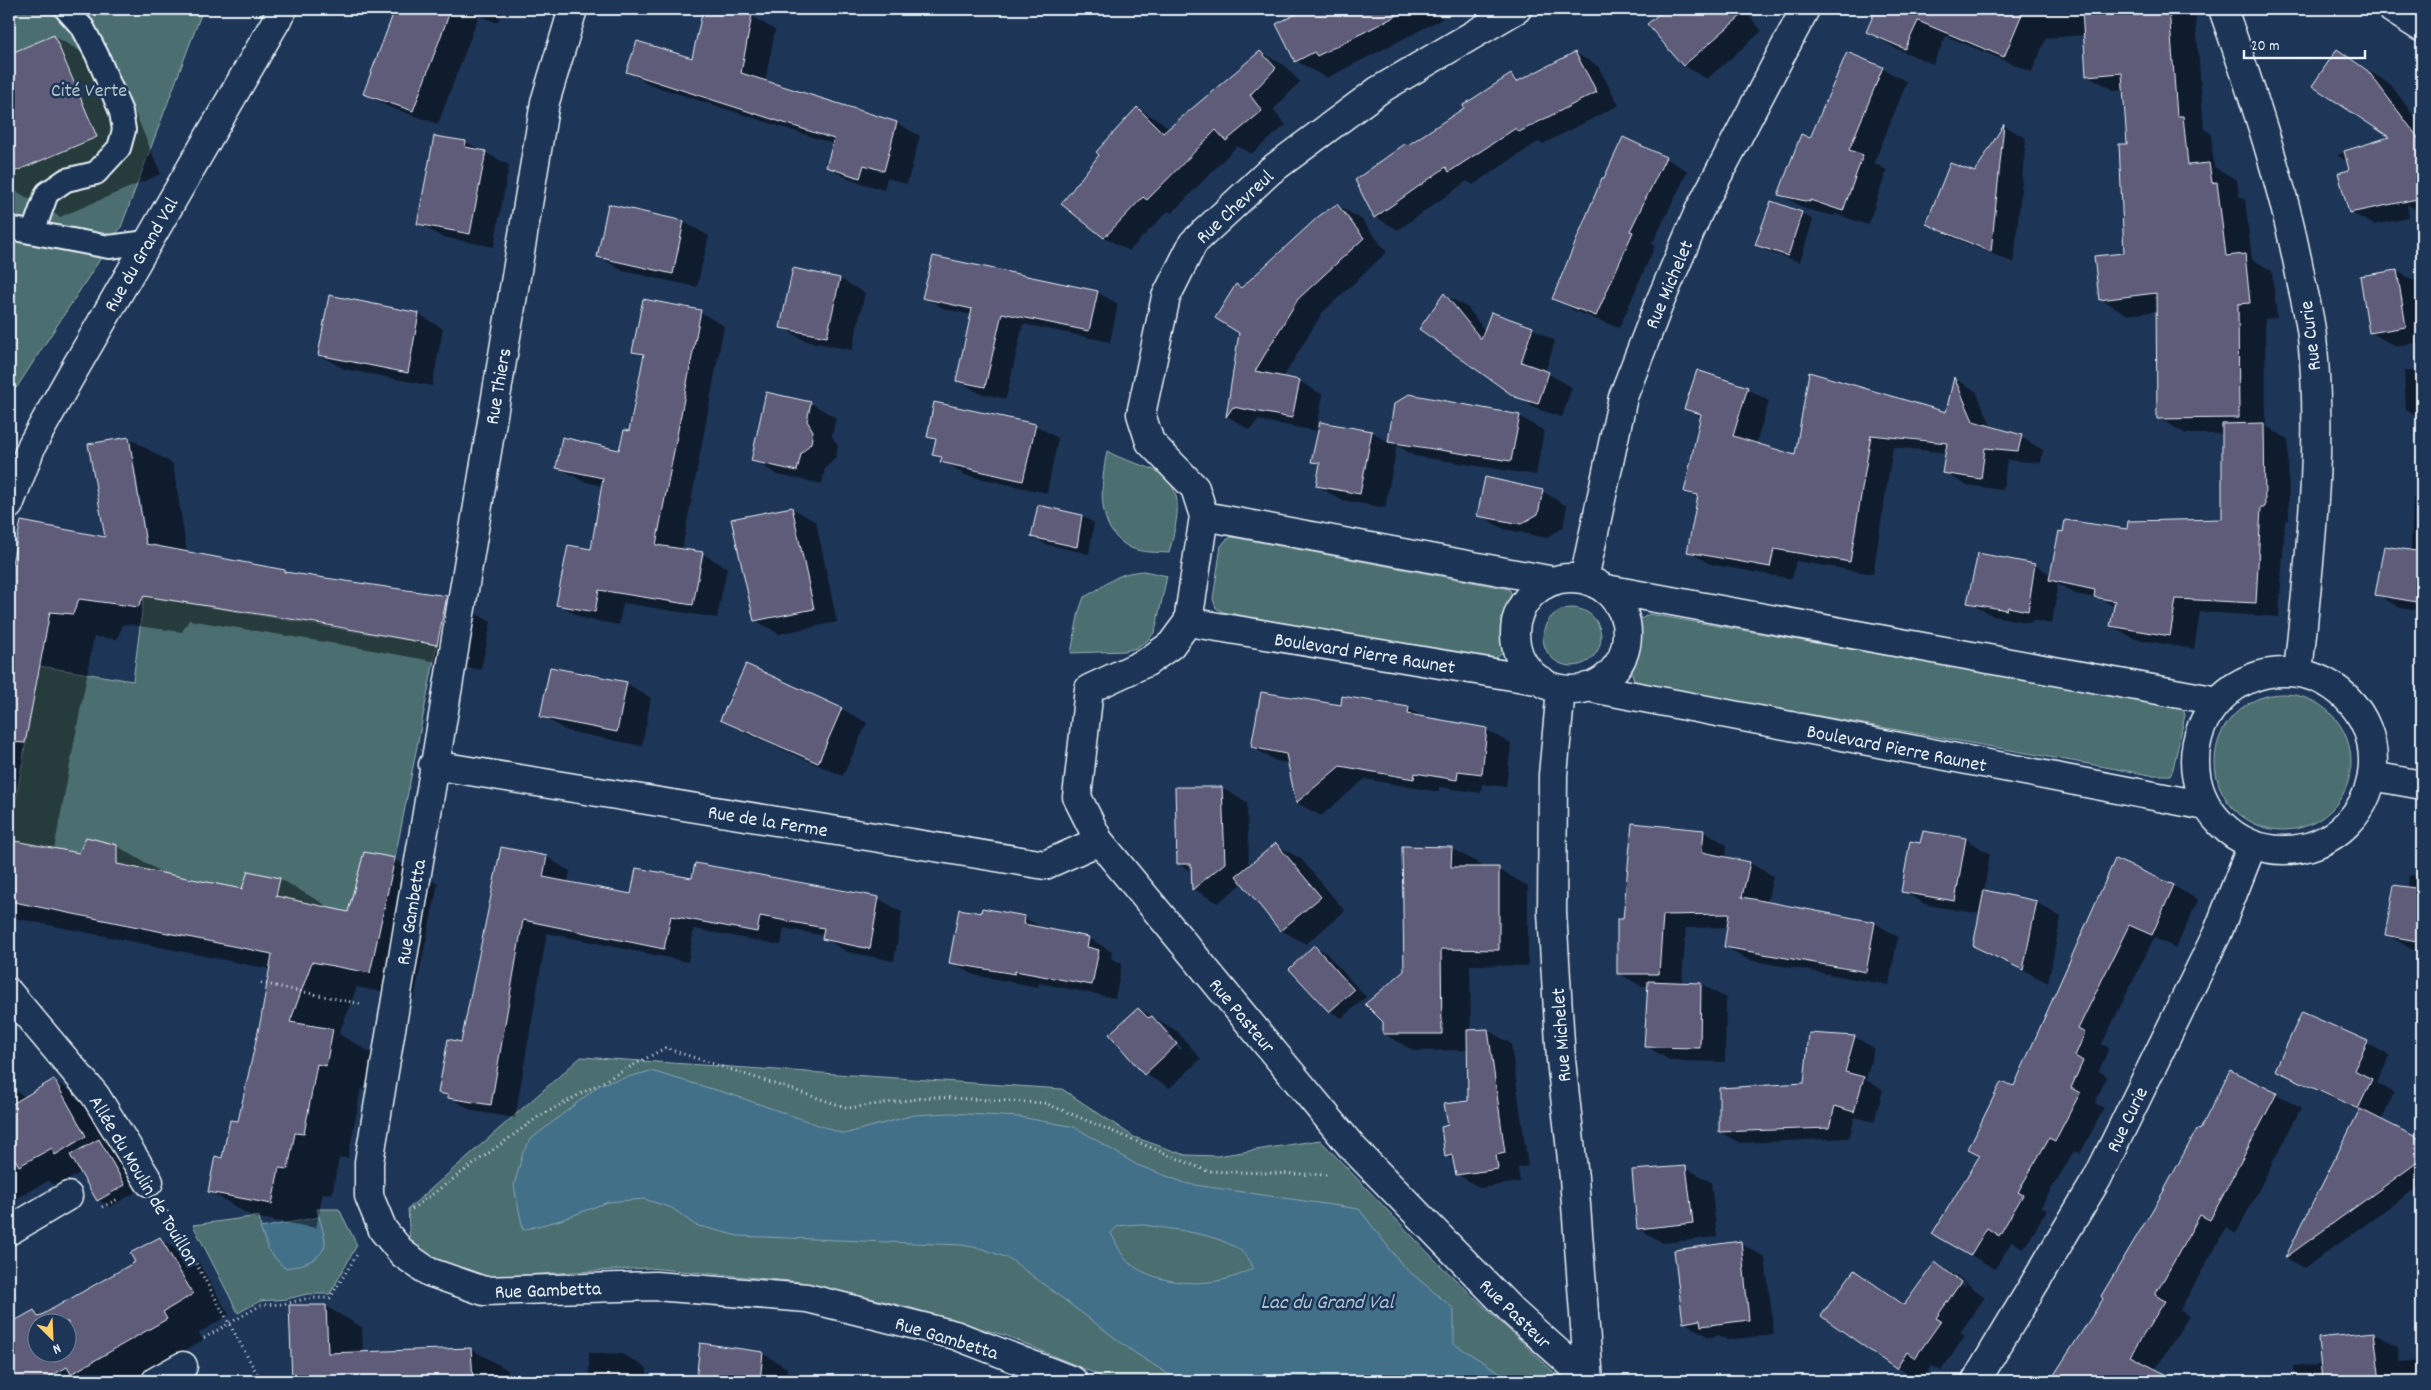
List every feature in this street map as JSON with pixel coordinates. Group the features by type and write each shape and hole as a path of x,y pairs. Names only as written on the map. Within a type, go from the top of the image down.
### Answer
{"street":[{"name":"Rue du Grand Val","path":"9,505 21,447 147,242 283,9"},
{"name":"Rue Thiers","path":"433,766 545,102 574,9"},
{"name":"Rue Chevreul","path":"1188,622 1204,516 1196,488 1150,442 1140,414 1166,297 1193,243 1270,171 1379,90 1517,9"},
{"name":"Rue Michelet","path":"1595,584 1624,397 1659,304 1699,211 1805,9"},
{"name":"Rue Curie","path":"2223,9 2266,133 2292,225 2312,337 2316,422 2316,497 2298,673"},
{"path":"2392,9 2422,28"},
{"path":"1204,516 1554,581"},
{"path":"1595,584 1618,602 1625,618 1627,635 1624,652 1616,668 1603,680 1563,686 1528,670 1518,654 1515,636 1517,618 1525,602 1538,589 1554,581 1569,578 2218,701"},
{"name":"Boulevard Pierre Raunet","path":"1188,622 1563,686 2206,806"},
{"name":"Rue Pasteur","path":"1188,622 1171,645 1147,662 1089,689 1077,797 1099,841 1346,1140 1514,1313 1589,1381"},
{"path":"2269,673 2298,673 2325,682 2348,699 2364,721 2372,748 2372,776 2364,801 2349,822 2329,839 2304,848 2278,850 2252,845 2226,829 2206,806 2196,780 2195,752 2203,725 2218,701 2242,683 2269,673"},
{"name":"Rue Michelet","path":"1563,686 1553,775 1552,912 1561,1060 1574,1178 1589,1381"},
{"name":"Rue de la Ferme","path":"433,766 1045,865 1099,841"},
{"name":"Rue Gambetta","path":"433,766 368,1162 369,1196 383,1230 403,1254 429,1272 484,1291 655,1286 807,1298 955,1335 1073,1381"},
{"path":"2372,776 2422,785"},
{"name":"Rue Curie","path":"1976,1381 2097,1179 2217,934 2252,845"},
{"name":"Allée du Moulin de Touillon","path":"9,993 95,1095 149,1182"},
{"path":"9,1231 68,1196"},
{"path":"156,1381 183,1366"}],"lane":[{"path":"33,232 47,192 66,180 96,173 119,148 124,130 121,112 97,54 83,28 66,9"},
{"path":"9,228 109,247 147,242"}],"path":[{"path":"261,983 355,1004 394,1009"},
{"path":"383,1230 538,1117 665,1048 848,1108 933,1097 1045,1103 1207,1171 1380,1176"},
{"path":"68,1196 82,1213 101,1208 149,1182"},
{"name":"Allée du Moulin de Touillon","path":"149,1182 261,1381"},
{"path":"230,1323 260,1305 284,1304 309,1298 330,1298 342,1282"}],"green space":[{"name":"Cité Verte","path":"9,9 203,9 121,227 17,387 9,391"},
{"path":"1107,451 1154,470 1165,477 1172,486 1176,496 1177,518 1169,553 1135,550 1119,540 1111,530 1103,505 1102,491"},
{"path":"1232,537 1509,589 1515,599 1503,652 1494,660 1223,612 1216,608 1213,599 1221,546"},
{"path":"1144,571 1167,576 1155,632 1147,641 1136,648 1125,651 1071,653 1079,611 1084,597 1118,577"},
{"path":"144,596 437,645 395,858 364,852 348,912 276,896 280,878 248,871 242,889 117,864 117,845 86,837 79,853 9,840 39,666 133,681"},
{"path":"1566,608 1578,608 1593,616 1601,631 1601,643 1593,658 1578,666 1566,666 1551,658 1543,643 1543,631 1551,616"},
{"path":"1649,614 2176,706 2183,709 2185,715 2173,769 2170,775 2150,775 1640,684 1634,681 1632,673 1640,637 1638,623"},
{"path":"2283,694 2309,699 2331,714 2346,736 2351,762 2346,788 2331,810 2309,825 2283,830 2257,825 2235,810 2220,788 2215,762 2220,736 2235,714 2257,699"},
{"path":"581,1057 1062,1089 1134,1137 1185,1155 1217,1156 1320,1140 1437,1262 1563,1381 1112,1381 1007,1336 908,1307 801,1282 649,1268 486,1277 435,1265 410,1246 408,1209"},
{"path":"317,1209 339,1209 357,1245 330,1294 307,1294 287,1299 260,1301 238,1313 193,1225 259,1216 267,1244 274,1256 284,1267 325,1241"}],"water":[{"name":"Lac du Grand Val","path":"651,1071 736,1096 844,1134 914,1115 950,1113 1020,1117 1075,1127 1137,1165 1188,1184 1359,1209 1403,1266 1454,1309 1454,1344 1514,1381 1179,1381 1135,1353 1010,1259 983,1249 962,1245 738,1236 695,1225 672,1208 644,1199 608,1202 561,1220 523,1230 514,1186 523,1152 531,1139 601,1084","holes":["1139,1224 1185,1231 1221,1240 1247,1256 1253,1268 1224,1280 1207,1282 1190,1283 1157,1277 1129,1263 1121,1253 1111,1233 1118,1226"]},
{"path":"319,1217 325,1241 321,1253 304,1264 284,1268 269,1251 260,1228"}],"building":[{"path":"395,9 451,9 413,111 363,94"},
{"path":"703,9 726,9 752,15 741,73 897,122 884,171 864,165 860,178 826,167 834,139 626,72 637,41 692,58"},
{"path":"1306,9 1410,9 1317,56 1314,52 1295,62 1276,24"},
{"path":"1665,9 1749,9 1683,66 1647,24"},
{"path":"1876,9 2024,9 2004,57 1918,21 1905,49 1866,32"},
{"path":"2082,9 2169,9 2177,116 2183,116 2188,165 2209,163 2212,183 2217,182 2226,256 2245,254 2250,303 2238,304 2239,418 2157,419 2156,293 2099,300 2094,256 2124,253 2119,144 2127,144 2122,73 2086,76"},
{"path":"54,35 97,137 9,174 9,54"},
{"path":"2337,49 2368,71 2422,143 2422,198 2349,213 2338,173 2349,170 2344,151 2389,137 2312,86"},
{"path":"1260,51 1276,68 1250,95 1262,111 1226,141 1216,130 1147,200 1143,197 1104,238 1061,204 1099,155 1096,152 1137,107 1163,133"},
{"path":"1575,52 1597,92 1519,132 1516,128 1449,172 1446,167 1374,218 1355,180 1406,143 1408,145 1464,108 1463,105 1511,74 1516,82"},
{"path":"1847,52 1883,67 1849,150 1863,155 1843,211 1810,200 1810,202 1778,195 1801,134 1810,138"},
{"path":"2004,124 1991,252 1926,224 1950,163 1975,172"},
{"path":"434,136 466,141 465,147 486,151 470,234 417,224"},
{"path":"1623,137 1666,157 1630,231 1633,232 1596,316 1552,299 1602,178 1604,178"},
{"path":"1771,201 1802,212 1788,256 1755,245"},
{"path":"608,204 684,221 673,274 597,257"},
{"path":"1337,204 1364,238 1298,299 1255,371 1300,380 1292,418 1233,407 1226,417 1239,333 1215,318 1236,284 1241,288 1319,216"},
{"path":"933,256 1098,291 1089,331 1002,313 985,387 956,381 972,309 922,298"},
{"path":"793,268 840,278 827,337 780,328"},
{"path":"2397,270 2406,327 2369,333 2360,276"},
{"path":"1444,293 1481,339 1491,312 1533,327 1521,362 1549,372 1538,404 1515,397 1419,329"},
{"path":"329,295 419,313 408,373 318,355"},
{"path":"643,299 701,310 656,545 703,552 693,605 599,590 595,612 556,605 568,545 591,549 603,478 556,468 562,437 619,450 624,430 629,431 644,354 632,352"},
{"path":"1697,370 1748,387 1733,436 1795,455 1809,372 1946,412 1954,377 1973,421 2022,435 2018,451 1985,448 1981,479 1942,473 1947,443 1871,435 1850,562 1774,549 1770,567 1687,552 1698,495 1684,492 1701,414 1684,409"},
{"path":"766,392 811,402 807,421 813,431 811,443 801,454 797,471 751,461"},
{"path":"1409,394 1520,415 1511,461 1388,442 1394,404"},
{"path":"934,402 1036,424 1023,481 940,462 942,457 932,455 936,439 927,437"},
{"path":"1320,422 1372,431 1360,494 1316,486 1320,463 1311,462"},
{"path":"2264,423 2265,507 2261,507 2256,603 2176,599 2170,636 2110,626 2115,601 2094,597 2095,590 2049,580 2059,531 2063,532 2065,520 2127,529 2128,521 2222,519 2222,424"},
{"path":"129,437 146,544 285,570 285,572 447,596 437,645 322,624 144,596 138,607 79,599 73,614 50,612 25,743 9,742 9,577 21,521 105,537 88,444"},
{"path":"1485,477 1543,490 1538,514 1521,524 1477,516"},
{"path":"1038,505 1082,515 1077,547 1031,537"},
{"path":"792,507 814,609 754,621 731,519"},
{"path":"2384,546 2422,552 2422,571 2417,602 2375,595"},
{"path":"1978,553 2035,564 2028,611 2008,607 2007,610 1967,603"},
{"path":"746,664 842,708 818,763 720,720"},
{"path":"550,667 627,682 617,732 540,717"},
{"path":"1261,692 1341,705 1342,696 1409,707 1408,714 1487,728 1482,774 1458,771 1457,780 1415,773 1414,779 1340,766 1296,803 1286,754 1251,747"},
{"path":"1175,787 1222,787 1225,863 1192,890 1191,864 1177,864"},
{"path":"1632,823 1704,830 1702,852 1750,862 1742,897 1875,922 1866,972 1724,947 1729,914 1663,915 1659,974 1617,974 1617,919 1623,919"},
{"path":"1923,831 1966,838 1955,901 1901,892 1910,841 1920,843"},
{"path":"86,837 117,845 117,864 242,889 248,871 280,878 276,896 348,912 364,852 395,858 370,973 312,962 290,1022 333,1029 326,1066 317,1064 304,1134 295,1133 288,1169 279,1168 272,1204 208,1192 215,1156 222,1158 230,1120 238,1121 261,1018 272,954 9,901 9,840 79,853"},
{"path":"1276,843 1321,897 1280,931 1236,876"},
{"path":"1402,846 1452,847 1451,867 1499,867 1499,950 1441,949 1442,1034 1383,1034 1383,1022 1365,1004 1404,971"},
{"path":"501,847 547,856 543,877 631,894 636,868 692,878 695,863 879,897 870,949 822,939 824,928 760,916 757,932 671,916 664,949 523,920 491,1105 448,1098 448,1095 438,1093 448,1039 461,1042"},
{"path":"2115,859 2174,885 2152,935 2129,925 2078,1029 2085,1033 2075,1056 2083,1061 2071,1088 2080,1093 2055,1141 2049,1138 2018,1192 2023,1195 1999,1236 1987,1228 1970,1256 1932,1234 1980,1155 1968,1149 2001,1082 2014,1086"},
{"path":"2394,885 2422,889 2422,942 2385,935"},
{"path":"1984,890 2037,901 2023,970 1973,946"},
{"path":"982,908 1025,916 1024,924 1089,937 1087,947 1099,950 1092,985 1015,971 1015,974 949,963 959,909 981,913"},
{"path":"1314,945 1354,990 1329,1012 1289,969"},
{"path":"1648,981 1701,983 1700,1048 1644,1047"},
{"path":"1138,1008 1148,1018 1152,1016 1177,1044 1144,1075 1109,1034"},
{"path":"2302,1012 2368,1041 2354,1070 2372,1079 2358,1109 2275,1070"},
{"path":"1488,1029 1505,1153 1496,1155 1498,1169 1456,1175 1452,1155 1445,1157 1441,1127 1448,1125 1444,1104 1468,1101 1467,1030"},
{"path":"1809,1033 1855,1036 1845,1072 1864,1077 1854,1112 1835,1106 1829,1128 1719,1132 1719,1088 1804,1083"},
{"path":"2230,1070 2277,1093 2210,1220 2200,1215 2155,1295 2165,1301 2130,1356 2179,1381 2050,1381 2103,1299 2101,1296 2162,1194 2197,1129 2200,1130"},
{"path":"54,1079 86,1136 55,1155 52,1148 19,1166 9,1149 9,1106"},
{"path":"2360,1109 2422,1140 2422,1159 2285,1258"},
{"path":"99,1139 125,1185 97,1201 70,1155"},
{"path":"1686,1166 1693,1223 1637,1229 1632,1170"},
{"path":"160,1237 193,1294 163,1312 167,1319 71,1374 67,1367 42,1381 9,1381 9,1324 28,1313 28,1362 78,1362 78,1312 47,1312 135,1262 130,1253"},
{"path":"1741,1241 1749,1320 1701,1326 1700,1320 1683,1323 1674,1250"},
{"path":"1935,1262 1961,1282 1936,1318 1941,1321 1915,1358 1907,1352 1896,1369 1821,1316 1854,1270 1904,1305"},
{"path":"289,1305 326,1305 328,1353 471,1348 473,1381 292,1381"},
{"path":"2374,1332 2380,1381 2322,1381 2318,1338"},
{"path":"700,1343 763,1352 760,1381 696,1381"}]}
